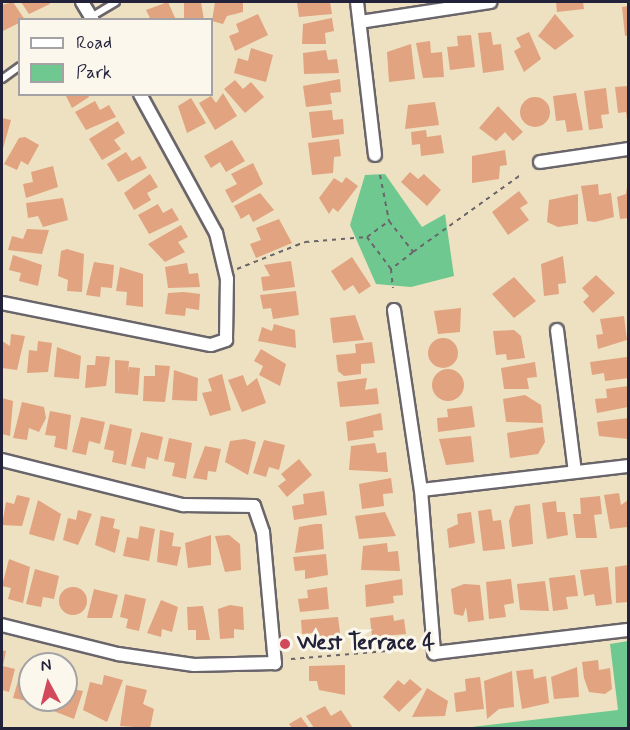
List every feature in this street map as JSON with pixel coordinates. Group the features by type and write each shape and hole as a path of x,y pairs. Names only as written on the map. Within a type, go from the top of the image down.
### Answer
{"street":[{"path":"82,2 90,18"},
{"path":"357,2 375,155"},
{"path":"360,22 490,2"},
{"path":"2,303 211,345 226,340 227,279 216,233 141,96"},
{"path":"540,162 628,149"},
{"path":"394,310 421,490 435,653 628,630"},
{"path":"557,330 574,472"},
{"path":"2,460 183,505 254,506 263,532 274,663 183,663 2,625"},
{"path":"421,490 628,466"}],"lane":[{"path":"93,18 117,2"},
{"path":"2,79 18,67"}],"path":[{"path":"391,269 522,174"},
{"path":"380,175 389,221 413,252"},
{"path":"234,271 305,242 367,237 389,221"},
{"path":"367,237 391,269 393,288"},
{"path":"291,659 412,649"}],"green space":[{"path":"385,174 422,227 445,214 454,276 411,287 376,284 350,225 365,175"},
{"path":"628,641 628,728 463,728 618,710 610,644"}],"building":[{"path":"13,2 24,18 18,18 18,24 3,31 2,5"},
{"path":"21,2 49,2 50,4 29,14"},
{"path":"168,2 175,18 150,18 146,10"},
{"path":"184,2 201,2 204,18 184,18"},
{"path":"215,2 243,2 243,12 227,16 223,24 213,21"},
{"path":"297,2 330,2 332,14 299,17"},
{"path":"556,2 583,2 584,9 557,12"},
{"path":"628,6 628,35 625,36 622,7"},
{"path":"258,14 268,35 235,51 229,36 239,32 236,24"},
{"path":"555,14 574,36 555,50 538,36"},
{"path":"332,18 334,31 325,33 326,44 302,44 303,24"},
{"path":"491,32 493,45 501,44 504,70 483,73 478,33"},
{"path":"529,32 541,59 524,72 514,51 521,47 516,38"},
{"path":"471,35 475,67 450,70 447,47 458,46 457,36"},
{"path":"430,41 431,53 442,52 444,77 423,78 416,43"},
{"path":"411,44 415,79 389,82 387,52"},
{"path":"251,48 273,55 266,82 234,73 238,58 248,61"},
{"path":"326,50 328,60 337,59 339,73 304,74 303,53"},
{"path":"340,79 341,92 330,93 332,104 306,107 303,86"},
{"path":"235,80 243,89 251,82 264,97 245,113 224,89"},
{"path":"628,86 627,119 626,112 618,113 615,87"},
{"path":"606,88 609,114 601,115 603,128 589,130 584,91"},
{"path":"223,93 237,116 215,130 199,103 211,96 216,103"},
{"path":"576,93 583,130 567,132 565,120 556,121 553,96"},
{"path":"66,96 89,96 89,97 72,108"},
{"path":"535,97 546,101 550,112 546,123 535,127 524,123 520,112 524,101"},
{"path":"191,98 206,123 187,133 178,106"},
{"path":"95,101 100,110 109,105 116,117 86,130 75,112"},
{"path":"435,102 439,125 405,129 408,105"},
{"path":"498,106 523,132 513,141 505,132 496,141 479,128"},
{"path":"332,110 333,120 343,119 344,134 312,138 309,112"},
{"path":"2,118 11,120 2,152"},
{"path":"118,121 125,133 114,140 121,149 102,160 89,139"},
{"path":"426,130 427,137 441,135 444,153 421,156 420,144 412,145 411,132"},
{"path":"25,137 39,145 28,165 21,161 17,170 4,164 19,138"},
{"path":"339,139 341,156 334,157 333,173 312,175 308,143"},
{"path":"232,140 245,161 226,172 220,162 211,168 204,156"},
{"path":"505,150 507,165 500,166 499,179 472,183 472,156"},
{"path":"126,152 132,161 140,156 147,168 118,182 107,164"},
{"path":"253,163 263,184 232,203 225,190 237,184 231,174"},
{"path":"53,166 58,187 26,198 23,184 33,182 31,172"},
{"path":"410,172 418,179 424,174 441,190 427,206 401,182"},
{"path":"150,174 158,187 147,193 151,200 134,210 124,193"},
{"path":"346,177 358,186 338,212 333,208 329,214 319,198 334,178 342,183"},
{"path":"628,180 628,218 620,219 617,197 626,194"},
{"path":"598,184 599,195 611,193 614,217 595,222 587,221 581,186"},
{"path":"519,191 528,203 520,208 529,220 508,235 492,212"},
{"path":"260,193 274,210 253,222 249,214 241,219 234,206"},
{"path":"578,194 578,224 558,227 547,222 549,200"},
{"path":"63,198 68,220 43,227 38,216 28,218 26,203"},
{"path":"158,204 163,213 172,208 179,220 149,234 138,215"},
{"path":"279,219 292,243 256,258 250,244 261,240 256,228"},
{"path":"181,225 188,237 178,242 185,252 165,262 148,244"},
{"path":"27,229 49,230 42,254 8,250 12,236 23,239"},
{"path":"67,249 84,254 82,292 67,291 68,280 58,276 61,251"},
{"path":"13,255 42,265 38,286 19,281 21,273 9,270"},
{"path":"563,256 566,283 558,284 559,294 544,296 541,264"},
{"path":"352,257 371,286 359,294 353,285 344,291 331,271"},
{"path":"291,261 295,287 263,291 261,277 270,276 264,265"},
{"path":"94,262 114,265 112,288 101,287 100,297 86,295"},
{"path":"187,263 189,274 198,273 200,287 168,288 165,267"},
{"path":"120,267 143,274 143,307 126,305 127,292 116,291"},
{"path":"596,275 615,293 593,313 583,302 589,296 582,288"},
{"path":"514,277 536,301 514,318 492,294"},
{"path":"296,291 299,315 273,319 271,308 263,309 260,295"},
{"path":"168,293 200,294 199,310 186,308 185,316 165,314"},
{"path":"461,308 460,332 438,334 434,311"},
{"path":"355,315 364,340 333,343 330,318"},
{"path":"624,316 627,340 598,349 596,335 603,334 600,319"},
{"path":"274,324 295,330 296,348 258,341 262,327 272,331"},
{"path":"514,330 521,336 525,358 507,360 506,354 496,355 493,331"},
{"path":"11,334 25,336 17,370 2,368 2,341 10,346"},
{"path":"443,338 454,342 458,353 454,364 443,368 432,364 428,353 432,342"},
{"path":"38,341 52,343 48,372 27,373 29,350 37,351"},
{"path":"372,342 375,363 361,364 361,374 344,376 338,371 336,355 356,353 355,344"},
{"path":"57,347 81,356 79,379 54,377"},
{"path":"261,349 286,364 280,386 259,375 263,366 254,361"},
{"path":"96,356 110,357 106,386 85,388 87,365 95,365"},
{"path":"627,357 628,378 605,381 604,373 592,375 590,362"},
{"path":"115,360 129,361 128,373 129,367 140,368 138,395 115,393"},
{"path":"535,362 537,377 527,378 529,389 504,389 501,368"},
{"path":"155,365 170,366 165,402 143,401 144,376 155,376"},
{"path":"448,369 459,374 464,385 459,396 448,401 437,396 432,385 437,374"},
{"path":"174,370 198,378 197,401 172,400"},
{"path":"222,374 231,410 210,416 202,393 212,391 208,379"},
{"path":"243,375 247,386 257,378 266,403 242,412 228,380"},
{"path":"367,378 365,390 377,388 379,404 340,407 337,382"},
{"path":"628,386 628,407 597,413 595,399 607,398 606,389"},
{"path":"525,395 541,405 543,423 506,422 503,399"},
{"path":"2,398 13,401 10,436 2,434"},
{"path":"22,402 44,407 46,418 39,432 29,428 27,440 13,438"},
{"path":"472,406 475,427 438,432 437,418 448,417 447,409"},
{"path":"50,411 71,415 67,450 54,447 56,436 45,435"},
{"path":"381,413 383,430 373,431 374,437 348,441 346,422"},
{"path":"81,417 105,422 100,444 89,441 86,455 72,452"},
{"path":"628,418 628,439 599,436 597,422"},
{"path":"110,424 132,429 126,465 112,462 114,451 104,449"},
{"path":"543,427 545,442 538,454 510,458 507,433"},
{"path":"141,432 163,437 158,460 147,457 145,469 131,466"},
{"path":"471,436 474,462 446,465 439,439"},
{"path":"169,438 192,443 186,479 172,476 175,463 164,461"},
{"path":"245,439 256,442 248,475 225,462 230,441"},
{"path":"264,440 285,445 279,470 269,467 266,477 253,473"},
{"path":"375,443 377,453 386,452 388,472 349,470 351,446"},
{"path":"205,446 221,449 216,472 208,471 207,480 193,478"},
{"path":"299,459 312,475 287,497 278,486 286,480 281,474"},
{"path":"391,478 393,493 383,494 384,506 362,509 359,484"},
{"path":"324,491 327,515 294,520 292,506 304,504 303,494"},
{"path":"619,493 621,505 628,500 628,527 610,529 604,495"},
{"path":"17,495 30,498 22,526 2,525 6,502 14,504"},
{"path":"600,496 602,514 594,515 597,538 576,538 573,514 581,514 580,498"},
{"path":"38,500 61,514 54,541 29,534"},
{"path":"556,501 557,512 565,512 568,535 547,539 542,503"},
{"path":"530,504 533,544 512,547 509,521 515,506"},
{"path":"491,509 493,521 501,520 505,549 483,551 478,511"},
{"path":"78,510 92,514 78,545 63,540 68,518 76,520"},
{"path":"385,512 396,536 359,539 355,516"},
{"path":"471,512 475,543 449,548 447,529 458,524 457,514"},
{"path":"101,516 115,519 113,528 120,530 115,553 95,545"},
{"path":"322,524 324,549 295,553 299,527"},
{"path":"140,526 155,529 149,561 123,556 127,537 138,539"},
{"path":"160,530 174,533 172,546 181,547 177,566 157,562"},
{"path":"211,535 211,565 188,568 185,543"},
{"path":"229,535 240,544 241,570 225,572 215,536"},
{"path":"387,543 388,552 398,551 400,571 361,570 363,546"},
{"path":"326,554 328,575 305,579 305,570 295,571 293,557"},
{"path":"9,559 30,567 23,603 8,599 11,588 2,586"},
{"path":"628,565 628,602 616,603 615,567"},
{"path":"608,567 612,604 596,606 594,594 584,596 580,570"},
{"path":"35,569 59,576 54,599 43,597 41,607 26,604"},
{"path":"575,575 578,596 566,597 568,609 553,611 549,578"},
{"path":"402,579 403,595 393,596 394,603 366,607 365,585"},
{"path":"511,579 514,603 504,605 506,617 489,619 486,582"},
{"path":"545,581 549,611 520,610 517,584"},
{"path":"464,584 480,585 484,620 468,622 466,607 463,616 454,614 451,589"},
{"path":"73,587 83,591 87,601 83,611 73,615 63,611 59,601 63,591"},
{"path":"327,587 329,609 300,612 298,599 308,598 307,590"},
{"path":"94,589 118,595 112,618 87,618"},
{"path":"125,594 146,599 139,631 126,628 128,619 120,617"},
{"path":"161,600 178,607 172,632 162,629 161,637 147,633"},
{"path":"230,605 243,607 244,630 234,629 234,638 220,639 218,609"},
{"path":"203,606 210,640 196,640 196,630 188,630 187,607"},
{"path":"393,615 394,621 404,619 406,634 372,637 370,618"},
{"path":"338,617 341,640 317,643 313,633 302,634 301,620"},
{"path":"2,650 6,651 3,666 15,669 9,692 2,690"},
{"path":"598,660 599,670 610,668 612,689 605,694 589,692 584,678 582,662"},
{"path":"345,665 345,695 319,690 317,681 309,681 309,666"},
{"path":"577,667 579,697 554,699 551,677"},
{"path":"533,669 534,679 546,676 549,703 522,709 516,671"},
{"path":"512,671 514,707 499,709 487,719 484,681"},
{"path":"104,675 123,680 107,722 83,710 90,682 102,685"},
{"path":"480,677 484,709 456,712 454,693 466,691 465,679"},
{"path":"410,679 422,689 399,712 383,697 398,680 404,685"},
{"path":"18,681 18,699 13,698"},
{"path":"126,685 147,690 143,704 154,709 150,728 120,726"},
{"path":"427,688 448,701 445,716 412,717"},
{"path":"78,690 83,691 78,707"},
{"path":"325,706 331,716 341,710 353,728 314,728 306,716"},
{"path":"56,712 76,712 74,719"},
{"path":"301,717 309,728 292,728 289,724"}],"place":[{"name":"West Terrace 4","path":"285,644"}]}
